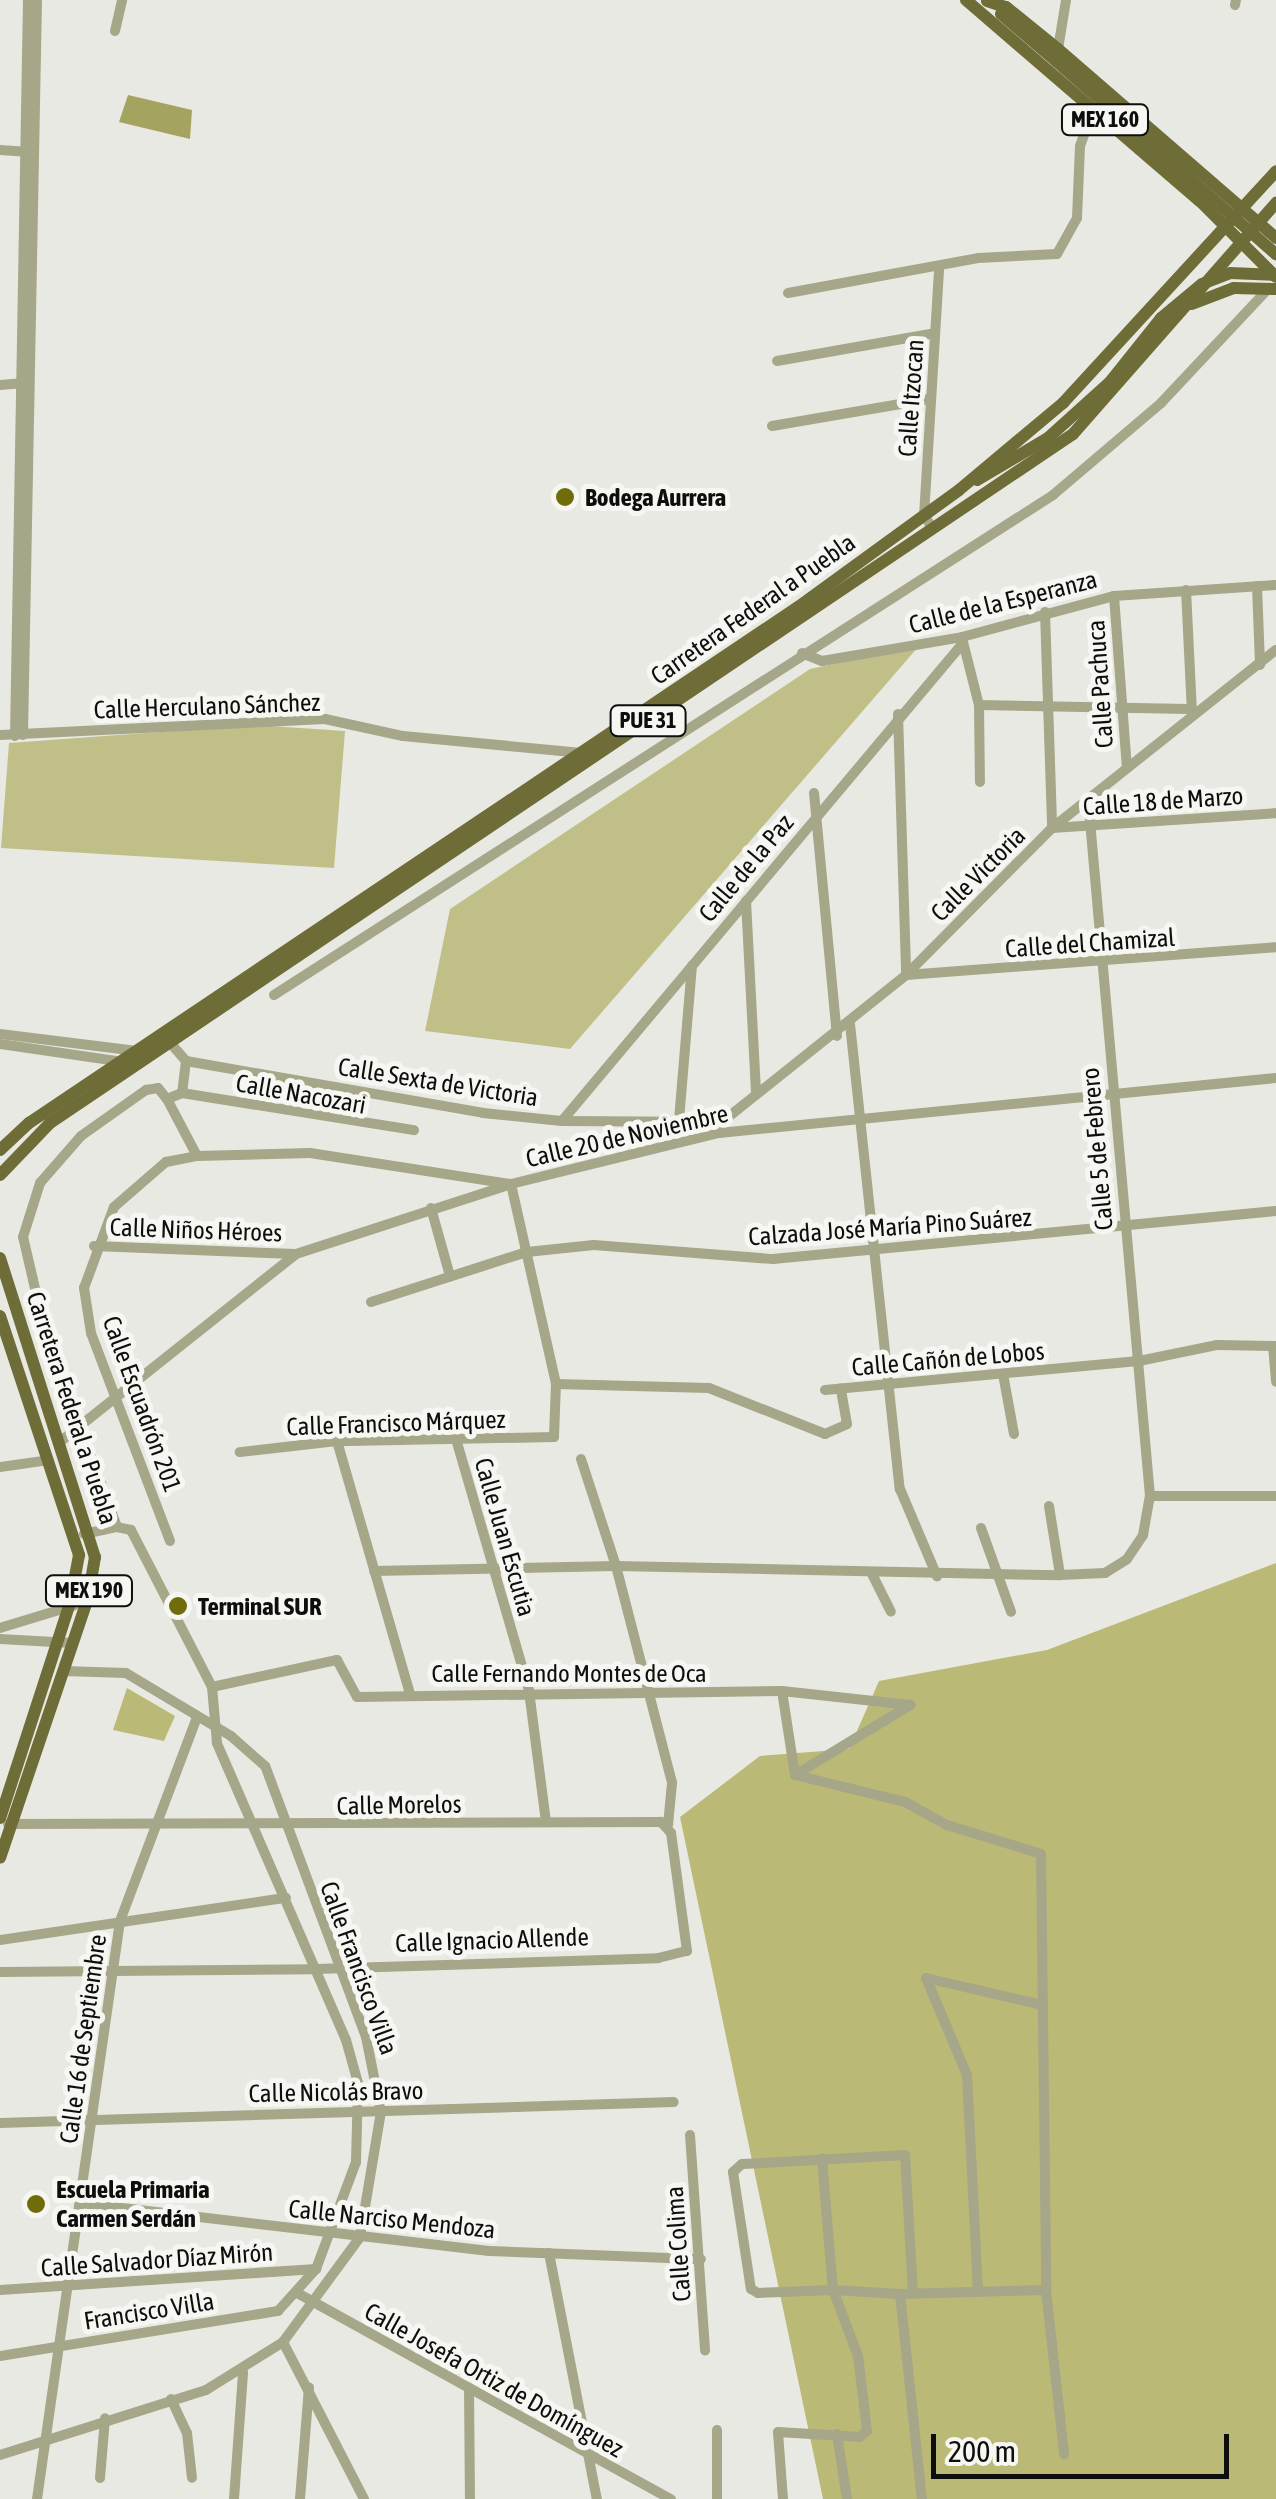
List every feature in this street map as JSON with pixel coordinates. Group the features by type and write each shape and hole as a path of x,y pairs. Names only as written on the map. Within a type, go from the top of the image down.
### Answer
{"main road":[{"name":"MEX 160","path":"966,0 1200,201 1242,241 1274,282"},
{"name":"MEX 160","path":"986,0 1057,55 1276,254"},
{"path":"1057,55 1276,238"},
{"name":"Carretera Federal a Puebla","path":"585,756 634,730 928,521 1063,403 1276,171"},
{"path":"1200,201 1215,184"},
{"name":"Carretera Federal a Puebla","path":"0,1176 50,1124 121,1061 167,1038 928,521 1073,434 1276,203"},
{"path":"1181,274 1194,278 1200,292"},
{"path":"959,490 1048,438 1110,382 1161,318 1216,278 1274,282"},
{"path":"1168,289 1177,306 1234,288 1274,282"},
{"name":"Carretera Federal a Puebla","path":"0,1150 106,1078 152,1056 167,1038"},
{"name":"Carretera Federal a Puebla","path":"0,1258 92,1533 94,1572 63,1670 4,1822"},
{"name":"Carretera Federal a Puebla","path":"0,1858 4,1822 55,1639 70,1604 76,1535 1,1323"}],"street":[{"path":"28,0 30,151"},
{"path":"19,735 30,151 37,0"},
{"path":"115,31 122,0"},
{"path":"1057,55 1066,0"},
{"path":"788,293 939,269 978,258 1057,254 1076,218 1080,146 1093,110"},
{"path":"0,150 30,151"},
{"name":"Calle Itzocan","path":"928,521 930,399 939,269"},
{"path":"274,995 1054,495 1162,403 1274,282"},
{"path":"778,361 936,332"},
{"path":"0,385 25,383"},
{"path":"772,426 930,399"},
{"name":"Calle de la Esperanza","path":"802,653 822,661 962,640 1045,612 1114,596 1276,585"},
{"path":"1257,586 1260,665"},
{"path":"978,705 1118,706 1191,712 1186,590"},
{"name":"Calle Pachuca","path":"1114,596 1118,706 1127,768"},
{"path":"1045,612 1052,828"},
{"path":"962,640 978,705 980,782"},
{"name":"Calle de la Paz","path":"562,1121 962,640"},
{"name":"Calle Victoria","path":"721,1128 756,1095 837,1036 906,975 1052,828 1191,712 1276,650"},
{"path":"898,714 906,975"},
{"name":"Calle Herculano Sánchez","path":"0,736 325,719 403,736 585,756"},
{"path":"634,730 648,752"},
{"path":"814,794 820,812 837,1036"},
{"name":"Calle 5 de Febrero","path":"374,1572 616,1566 937,1576 1060,1575 1105,1573 1127,1559 1143,1536 1150,1496 1099,964 1088,799"},
{"name":"Calle 18 de Marzo","path":"1052,828 1276,813"},
{"path":"746,900 756,1095"},
{"name":"Calle del Chamizal","path":"906,975 1099,964 1276,947"},
{"path":"680,1120 692,965"},
{"path":"850,1024 864,1117 886,1383 900,1489 937,1576"},
{"path":"136,1066 0,1044 0,1034 152,1056"},
{"path":"167,1038 186,1061 182,1094 167,1099"},
{"name":"Calle Sexta de Victoria","path":"186,1061 562,1121 680,1120 721,1128"},
{"name":"Calle 20 de Noviembre","path":"60,1441 296,1254 511,1184 721,1128 1276,1078"},
{"path":"117,1527 44,1327 23,1236 40,1183 82,1136 146,1090 158,1088 167,1099 197,1156"},
{"name":"Calle Nacozari","path":"182,1094 414,1130"},
{"name":"Calle Escuadrón 201","path":"170,1541 117,1393 91,1333 84,1288 94,1246 114,1206 166,1162 197,1156 310,1153 511,1184"},
{"path":"511,1184 556,1384"},
{"path":"431,1208 450,1276"},
{"name":"Calzada José María Pino Suárez","path":"371,1302 527,1252 594,1246 773,1258 1124,1230 1276,1211"},
{"name":"Calle Niños Héroes","path":"94,1246 296,1254"},
{"path":"1,1323 20,1324"},
{"name":"Calle Cañón de Lobos","path":"556,1384 709,1388 826,1434 847,1424 841,1389 1139,1361 1216,1345 1274,1346"},
{"path":"1274,1346 1276,1382"},
{"path":"1004,1374 1014,1434"},
{"name":"Calle Francisco Márquez","path":"240,1452 337,1441 554,1437 556,1384"},
{"path":"826,1390 841,1389"},
{"name":"Calle Juan Escutia","path":"456,1439 529,1691 546,1822"},
{"path":"337,1441 410,1694"},
{"path":"0,1468 49,1460"},
{"path":"581,1460 616,1566 672,1782 668,1825"},
{"path":"1150,1496 1276,1496"},
{"path":"1049,1506 1060,1575"},
{"path":"76,1535 117,1527 131,1530 212,1687 212,1725"},
{"path":"981,1528 1002,1574 1011,1612"},
{"path":"872,1574 890,1612"},
{"path":"0,1628 70,1604 85,1607"},
{"path":"0,1639 55,1639 72,1643"},
{"name":"Calle Fernando Montes de Oca","path":"212,1687 337,1660 357,1697 529,1691 782,1691 910,1702 796,1774"},
{"name":"Calle Francisco Villa","path":"0,2455 243,2372 283,2342 317,2304 360,2237 381,2112 376,2074 341,1965 265,1766 212,1725 114,1668 63,1670"},
{"path":"782,1691 796,1774 905,1802 948,1825 1040,1854 1046,2290 1064,2454"},
{"name":"Calle 16 de Septiembre","path":"36,2499 62,2345 120,1921 197,1716"},
{"name":"Calle Francisco Villa","path":"212,1725 346,2040 358,2112 353,2178 333,2233 299,2294"},
{"name":"Calle Morelos","path":"4,1822 157,1821 286,1828 546,1822 668,1825"},
{"name":"Calle Ignacio Allende","path":"0,1972 114,1966 316,1969 685,1954 668,1825"},
{"path":"0,1940 286,1898"},
{"path":"978,2292 967,2074 926,1978 1042,2005"},
{"name":"Calle Nicolás Bravo","path":"0,2123 674,2102"},
{"name":"Calle Colima","path":"690,2135 705,2350"},
{"path":"913,2293 905,2155 742,2164 733,2172 751,2289 900,2294 1046,2290"},
{"path":"783,2499 778,2432 860,2437 867,2431 855,2342 833,2290 822,2158"},
{"name":"Calle Narciso Mendoza","path":"80,2203 360,2237 549,2253 701,2258"},
{"path":"549,2253 597,2499"},
{"name":"Calle Salvador Díaz Mirón","path":"0,2290 316,2269"},
{"name":"Calle Josefa Ortiz de Domínguez","path":"299,2294 589,2458 671,2499"},
{"name":"Francisco Villa","path":"0,2356 278,2311 299,2294"},
{"path":"900,2294 922,2499"},
{"path":"283,2342 364,2499"},
{"path":"234,2499 243,2372"},
{"path":"300,2499 309,2386"},
{"path":"469,2388 470,2499"},
{"path":"171,2399 187,2433 192,2478"},
{"path":"100,2478 106,2418"},
{"path":"717,2430 717,2499"},
{"path":"838,2434 847,2499"}],"shaded area":[{"path":"128,95 192,110 190,139 119,122"},
{"path":"919,646 570,1049 425,1031 450,909 810,669"},
{"path":"255,725 345,731 334,868 1,848 9,743"},
{"path":"1276,1563 1276,2499 823,2499 680,1817 760,1756 849,1749 879,1681 1047,1650"},
{"path":"127,1688 175,1716 164,1741 113,1730"}],"place":[{"name":"Bodega Aurrera","path":"565,497"},
{"name":"Terminal SUR","path":"178,1606"},
{"name":"Escuela Primaria Carmen Serdán","path":"36,2204"}]}
